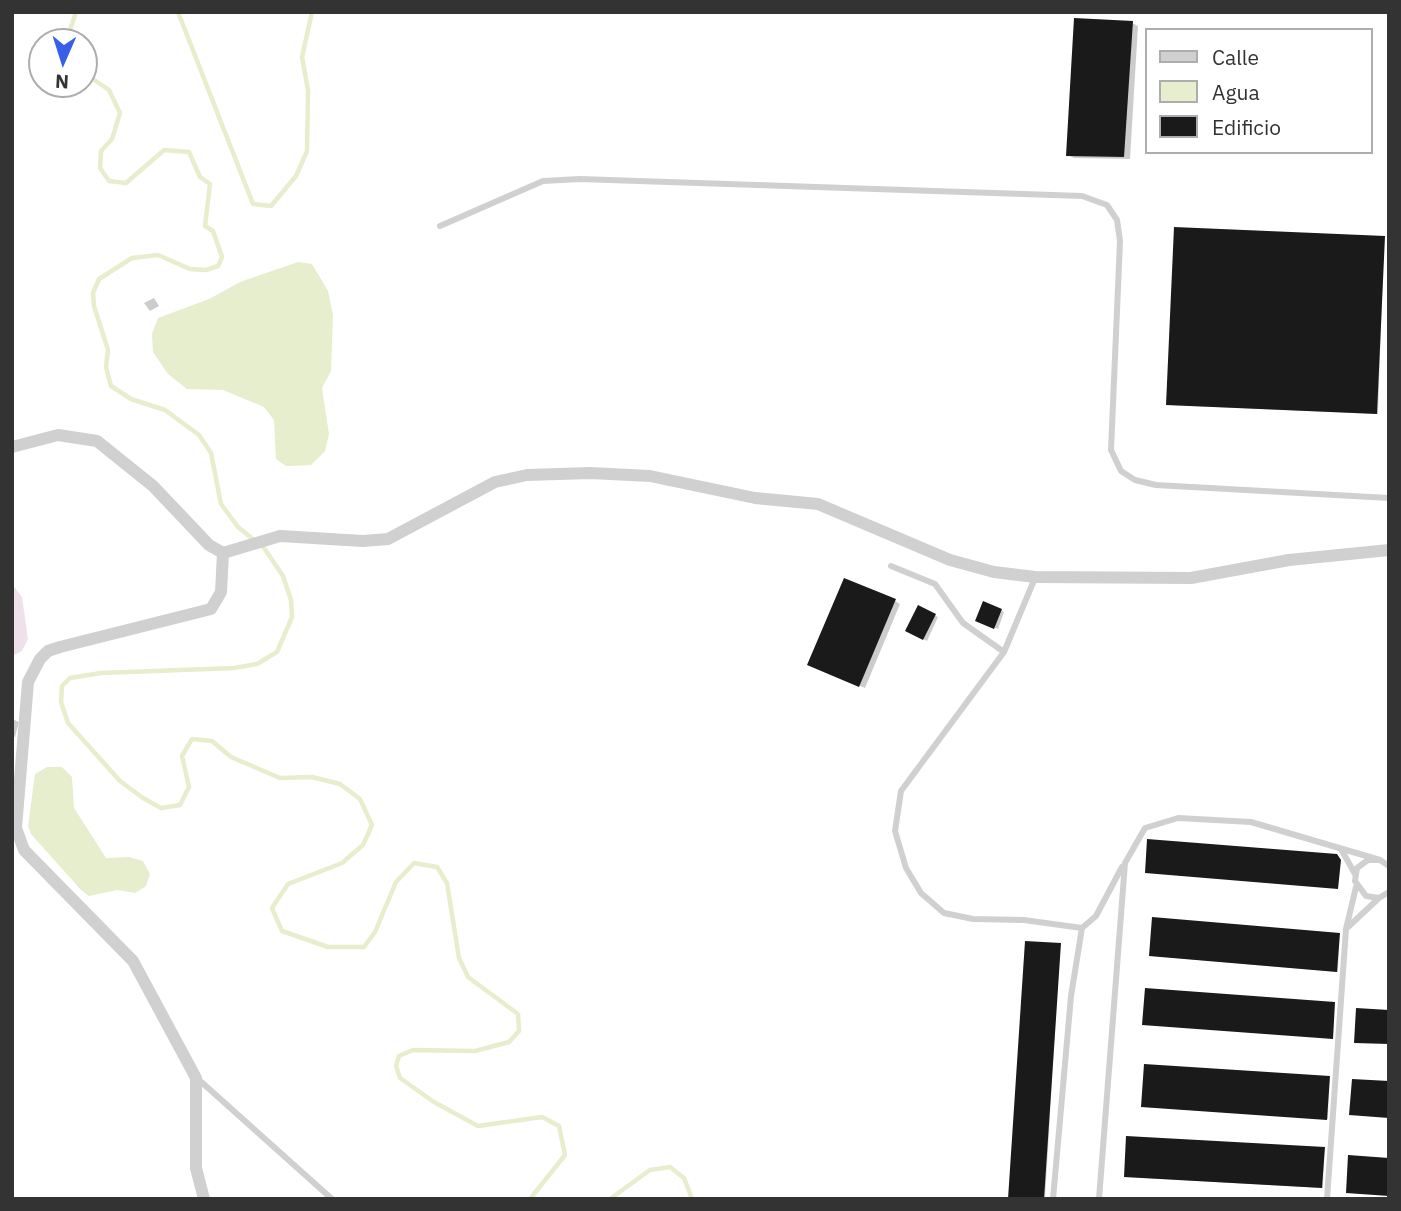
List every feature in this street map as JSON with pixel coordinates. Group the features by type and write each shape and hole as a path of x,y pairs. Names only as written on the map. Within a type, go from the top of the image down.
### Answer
{"street":[{"path":"13,445 58,435 97,441 153,486 209,545 223,554 239,551 266,538 388,539 495,482 527,475 602,473 650,476 755,498 818,504 950,560 994,572 1035,578 1191,578 1289,560 1389,550"},
{"path":"204,1199 196,1168 196,1078 133,961 24,850 16,828 28,682 40,659 48,651 60,647 211,609 221,593 223,554"}],"lane":[{"path":"440,226 543,181 580,179 1082,196 1107,205 1117,220 1120,241 1111,450 1121,471 1135,480 1156,485 1389,498"},
{"path":"891,566 935,583 963,622 1004,652"},
{"path":"1035,578 1004,652 901,791 895,831 906,868 921,893 944,913 973,919 1024,920 1082,928"},
{"path":"1052,1199 1071,996 1082,928 1096,916 1145,828 1178,818 1251,822 1381,860 1389,866"},
{"path":"1327,1199 1346,929 1356,887 1355,874 1341,849"},
{"path":"1355,874 1362,863 1381,860"},
{"path":"1099,1199 1125,863"},
{"path":"1356,887 1366,896 1378,898"},
{"path":"1346,929 1378,898 1389,892"},
{"path":"196,1078 332,1199"}],"shaded area":[{"path":"12,584 22,597 28,639 22,651 12,656"}],"water":[{"path":"298,262 312,264 328,291 333,315 331,371 322,388 329,434 325,451 311,465 286,466 276,459 274,420 264,407 223,390 187,389 168,374 153,352 152,334 158,318 209,299 240,282"},
{"path":"47,767 62,767 72,777 74,808 106,858 129,857 143,861 150,874 146,886 135,893 117,890 89,896 31,834 28,826 35,774"}],"building":[{"path":"1074,18 1133,21 1124,157 1066,156"},
{"path":"1174,227 1385,236 1377,414 1166,405"},
{"path":"844,578 896,599 859,687 807,665"},
{"path":"983,601 1002,609 994,629 975,621"},
{"path":"918,605 936,614 923,640 905,631"},
{"path":"1147,839 1337,854 1341,860 1338,889 1145,873"},
{"path":"1152,917 1340,933 1337,972 1149,956"},
{"path":"1025,941 1061,943 1044,1199 1008,1199"},
{"path":"1145,988 1335,1002 1333,1039 1142,1025"},
{"path":"1356,1008 1389,1010 1389,1044 1354,1043"},
{"path":"1144,1064 1330,1076 1327,1120 1141,1107"},
{"path":"1352,1079 1389,1081 1389,1118 1349,1115"},
{"path":"1126,1136 1325,1147 1322,1188 1124,1177"},
{"path":"1348,1155 1389,1158 1389,1196 1346,1193"}],"waterway":[{"path":"71,28 76,12"},
{"path":"178,12 253,204 271,206 296,176 307,151 308,90 302,57 312,12"},
{"path":"98,83 109,90 120,113 112,139 101,151 100,168 109,181 126,183 164,150 189,152 200,177 210,184 205,226 213,231 222,257 218,266 206,270 190,269 158,255 132,258 99,279 93,293 94,306 108,350 106,367 111,386 131,399 165,410 199,435 211,453 221,504 238,527 264,548 283,576 291,600 292,617 277,652 257,664 234,668 101,673 70,678 62,686 61,702 68,723 120,781 161,808 180,805 189,787 182,756 192,739 212,741 231,757 280,778 312,777 340,784 360,799 372,825 363,845 342,863 288,884 272,908 282,931 328,947 364,947 375,932 396,882 414,863 437,867 447,883 459,958 468,977 518,1014 519,1031 509,1042 475,1051 413,1050 399,1056 396,1066 400,1078 434,1102 478,1126 542,1117 559,1126 565,1155 530,1199"},
{"path":"610,1199 650,1170 670,1167 684,1178 692,1199"}]}
